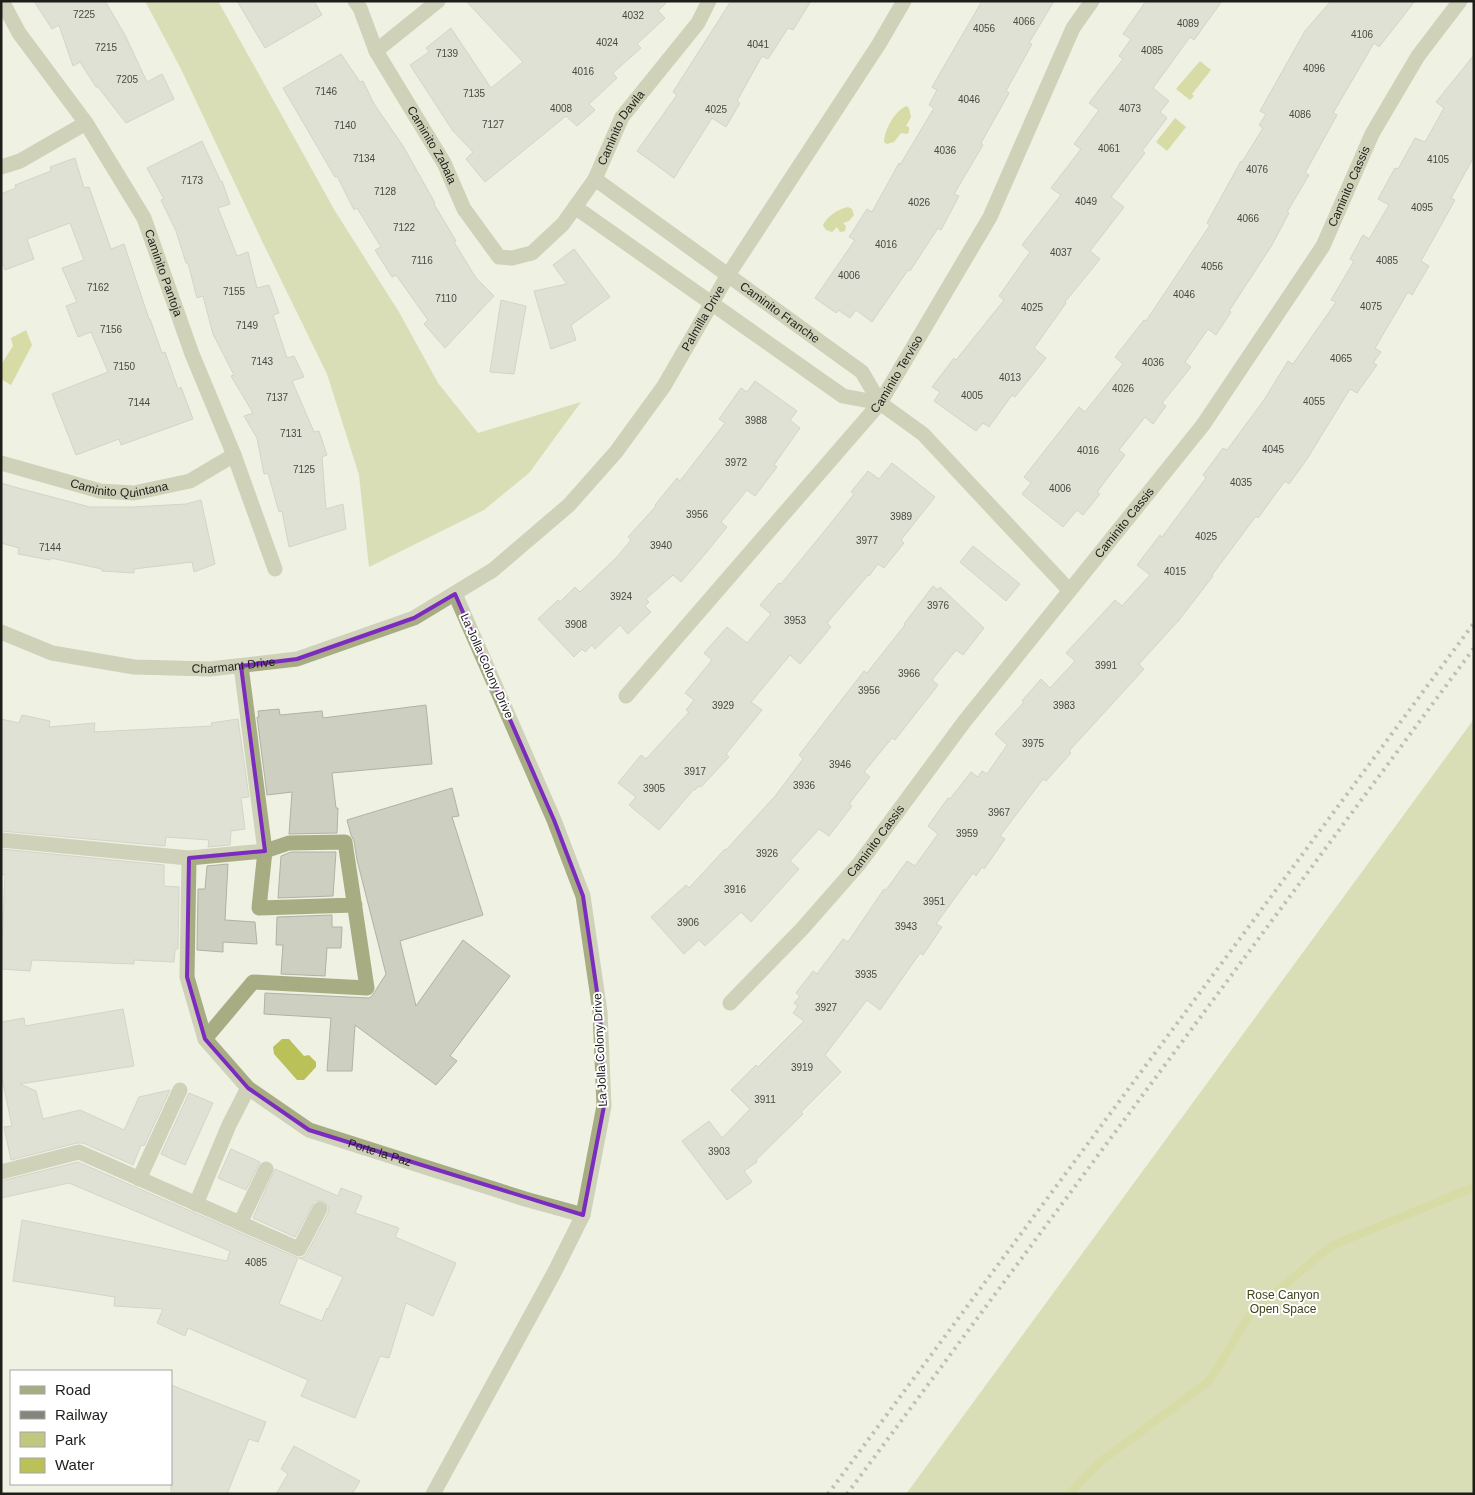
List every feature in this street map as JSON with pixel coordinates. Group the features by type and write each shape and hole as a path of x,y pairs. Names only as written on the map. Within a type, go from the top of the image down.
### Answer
{"street":[{"name":"Caminito Pantoja","path":"2,1 19,33 86,123 144,218 192,354 234,455 275,569"},
{"name":"Caminito Zabala","path":"355,1 360,8 376,51 444,163 464,209 498,257 512,258 532,253"},
{"path":"376,51 438,1"},
{"name":"Caminito Davila","path":"532,253 563,224 595,179 622,117 698,23 709,1"},
{"name":"Palmilla Drive","path":"455,594 493,570 569,505 616,452 664,386 728,275 879,44 904,1"},
{"name":"Caminito Terviso","path":"626,696 880,404 990,217 1073,28 1092,1"},
{"name":"Caminito Cassis","path":"730,1003 802,929 859,864 964,722 1203,424 1323,246 1372,134 1418,56 1460,1"},
{"path":"1,167 20,161 86,123"},
{"name":"Caminito Franche","path":"595,179 862,372 880,404"},
{"name":"Caminito Franche","path":"575,207 843,396 880,404 923,434 1069,590"},
{"name":"Caminito Quintana","path":"1,463 100,491 134,494 190,481 234,455"},
{"name":"Charmant Drive","path":"1,632 52,653 134,667 210,670 297,659 414,618 455,594"},
{"name":"La Jolla Colony Drive","path":"432,1494 554,1273 583,1215 604,1106 600,1012 583,896 554,820 455,594"},
{"path":"241,666 266,851 259,908 354,905"},
{"path":"1,840 189,858 266,851 289,843 345,842 367,988 253,982 205,1039"},
{"path":"189,858 187,977 205,1039"},
{"name":"Porte la Paz","path":"205,1039 248,1088 310,1130 525,1199 583,1215"},
{"path":"196,1204 229,1125 248,1088"},
{"path":"139,1179 180,1090"},
{"path":"1,1172 79,1152 300,1249 320,1208"},
{"path":"240,1223 266,1169"}],"highlighted area":[{"path":"455,594 554,820 583,896 600,1012 604,1106 583,1215 309,1130 248,1088 205,1039 187,977 189,858 265,851 241,666 297,659 414,618"}],"green space":[{"path":"145,1 218,1 335,211 399,312 438,383 478,433 581,402 529,473 484,510 369,567 359,475 327,374 181,69"},
{"name":"Rose Canyon Open Space","path":"1474,719 1474,1494 906,1494"}],"water":[{"path":"1200,61 1211,70 1192,94 1194,96 1190,100 1176,89"},
{"path":"906,106 909,108 911,117 906,126 909,127 909,132 907,134 901,133 894,142 887,144 884,142 888,126 898,112"},
{"path":"1175,118 1186,127 1167,151 1156,142"},
{"path":"848,207 852,209 854,215 849,221 843,223 846,226 845,231 840,232 837,227 832,232 826,230 823,225 827,219 837,211"},
{"path":"26,330 32,345 11,385 1,379 1,365 13,346 11,338"},
{"path":"282,1039 289,1039 304,1056 309,1055 316,1062 316,1067 304,1080 297,1080 274,1054 273,1047"}],"building":[{"path":"34,1 105,1 125,35 147,82 162,74 174,99 126,123 98,87 96,87 80,62 73,66 59,25 52,29"},
{"path":"237,1 314,1 322,15 265,48"},
{"path":"466,1 668,1 658,11 665,18 637,44 641,48 613,73 617,78 589,104 595,110 577,126 566,116 485,182 466,159 473,152 453,131 410,65 429,52 426,48 451,28 491,88 523,62"},
{"path":"731,1 811,1 793,30 788,28 768,59 762,56 737,101 740,103 726,127 712,118 674,178 637,151 677,95 673,92"},
{"path":"982,1 1054,1 1029,43 1032,44 1006,91 1009,93 981,143 983,145 954,194 959,196 941,230 938,228 910,271 908,270 872,322 856,310 850,318 838,310 836,313 815,298 855,240 849,237 867,209 872,212 899,163 900,165 934,108 929,105 937,90 932,87"},
{"path":"1146,1 1222,1 1194,40 1190,37 1153,88 1169,101 1160,112 1167,118 1142,151 1145,153 1111,197 1124,207 1090,251 1100,259 1065,302 1034,348 1046,358 1015,397 1012,395 989,427 983,423 976,431 934,401 940,392 932,387 954,358 956,360 1004,300 999,296 1030,252 1022,245 1061,195 1051,188 1081,149 1074,144 1099,110 1089,103 1123,59 1119,56 1131,39 1123,34"},
{"path":"1331,1 1415,1 1379,47 1374,43 1333,113 1337,115 1305,173 1309,175 1287,212 1289,213 1272,245 1229,311 1231,312 1216,335 1208,329 1185,362 1191,367 1162,403 1166,406 1153,424 1145,417 1119,450 1125,455 1097,492 1100,494 1083,515 1077,510 1063,527 1022,494 1031,483 1024,477 1079,407 1085,412 1123,364 1115,357 1144,320 1146,321 1210,225 1207,223 1241,161 1263,128 1259,125 1266,114 1260,111 1305,31"},
{"path":"341,54 360,82 363,81 374,104 403,146 456,241 454,242 476,278 494,296 445,348 424,324 428,320 396,275 392,277 375,250 381,247 357,208 354,210 337,176 335,177 283,88"},
{"path":"1474,55 1474,157 1451,198 1455,200 1421,261 1429,266 1412,295 1408,292 1375,348 1381,352 1373,363 1377,365 1357,393 1350,389 1307,459 1289,484 1285,481 1258,518 1256,516 1179,620 1139,664 1144,669 1069,751 1071,753 1046,781 1043,779 1000,836 1005,839 984,869 982,867 976,876 973,873 936,924 942,927 923,955 920,953 880,1010 867,1000 825,1055 841,1072 801,1112 803,1114 756,1160 757,1162 744,1171 752,1182 727,1200 682,1141 709,1121 722,1138 750,1109 731,1090 756,1065 758,1067 804,1021 793,1013 798,1006 794,1003 800,996 796,993 813,971 817,974 843,939 848,942 884,889 886,890 907,861 915,866 938,834 928,826 948,798 950,799 971,772 978,777 982,771 987,774 1007,745 995,734 1024,702 1022,701 1041,679 1050,688 1075,661 1066,653 1115,600 1122,606 1150,575 1137,565 1160,535 1162,537 1206,478 1203,475 1223,448 1227,450 1264,400 1288,361 1293,364 1336,302 1331,300 1354,261 1350,259 1363,235 1369,239 1389,205 1378,199 1395,168 1398,169 1415,138 1425,142 1444,108 1436,102"},
{"path":"202,141 222,181 230,204 218,208 237,256 248,252 257,288 269,285 279,313 273,315 287,358 294,356 304,377 292,381 314,432 319,431 327,455 322,457 326,509 343,504 346,529 289,547 282,511 279,512 268,473 264,474 257,438 244,416 253,413 231,376 234,375 213,334 203,296 197,298 188,263 186,263 176,231 161,200 164,199 147,168"},
{"path":"75,158 84,188 89,187 111,249 124,244 162,353 165,352 178,389 181,387 193,419 121,445 119,439 76,455 52,394 108,372 91,332 78,337 66,306 77,302 62,268 84,260 70,223 27,239 34,259 5,270 1,259 1,194 16,188 15,185 51,171 50,167"},
{"path":"574,249 610,297 571,325 576,340 551,349 534,291 567,284 553,265"},
{"path":"501,300 526,306 514,374 490,372"},
{"path":"755,381 797,411 790,420 800,428 774,465 777,467 755,496 747,490 721,522 727,527 681,582 673,575 646,599 649,602 645,606 651,612 628,634 620,625 595,649 592,645 585,652 582,649 574,657 538,619 558,600 560,602 575,587 580,592 616,558 631,540 628,537 656,506 677,478 680,481 725,423 719,419 741,388 747,392"},
{"path":"892,463 935,497 901,540 904,543 884,568 878,564 868,575 827,623 831,627 800,664 790,655 751,702 762,710 726,754 729,757 701,787 699,786 694,789 659,830 629,805 636,797 618,783 641,755 646,759 689,712 686,710 694,700 685,693 712,660 704,653 727,627 747,643 771,614 760,605 779,583 781,584 827,528 854,494 851,492 868,471 879,479"},
{"path":"1,483 90,507 186,504 201,500 215,564 194,572 192,562 134,569 134,573 102,571 102,569 51,558 50,560 18,554 19,548 1,543"},
{"path":"973,546 1020,584 1006,601 960,562"},
{"path":"933,586 938,590 940,587 984,628 963,655 956,650 932,680 938,685 895,740 892,738 864,772 870,777 849,804 852,806 829,836 819,829 790,861 799,869 751,922 741,912 705,946 699,940 684,954 651,917 686,885 689,888 776,795 803,759 799,755 864,671 867,673"},
{"path":"426,705 432,764 332,773 336,808 338,808 337,833 289,834 292,792 267,795 257,717 259,717 258,711 279,709 280,715 322,711 323,718"},
{"path":"22,715 50,721 49,727 95,723 94,732 212,726 211,723 238,719 249,797 241,798 245,829 231,831 230,845 208,847 209,840 166,837 165,846 1,831 1,719 19,723"},
{"path":"452,788 459,816 452,817 483,915 400,941 416,1006 463,940 510,976 450,1056 457,1061 436,1085 355,1025 352,1071 327,1071 331,1018 264,1014 265,993 369,998 372,996 386,974 357,860 354,841 347,820"},
{"path":"1,849 164,865 164,886 179,887 178,949 175,949 174,962 134,960 134,964 32,960 30,971 1,969 5,875 1,874"},
{"path":"291,852 336,852 333,896 278,898 281,856"},
{"path":"228,864 225,920 255,922 257,944 223,942 223,952 197,950 198,889 205,889 207,866"},
{"path":"332,915 332,927 342,927 341,948 327,948 325,976 281,974 283,945 276,945 277,917"},
{"path":"123,1009 134,1066 20,1084 36,1091 43,1119 80,1110 124,1130 139,1097 170,1090 144,1146 141,1145 133,1165 83,1143 11,1160 4,1127 12,1126 1,1074 1,1022 24,1018 25,1026"},
{"path":"189,1093 213,1103 185,1165 161,1154"},
{"path":"231,1149 260,1162 246,1190 218,1178"},
{"path":"78,1162 298,1258 279,1304 322,1321 343,1277 299,1258 304,1257 307,1253 329,1208 324,1201 315,1201 295,1237 253,1218 275,1169 338,1196 341,1188 362,1196 355,1213 399,1228 395,1237 456,1263 433,1316 406,1303 389,1358 380,1356 355,1418 301,1396 308,1380 188,1328 185,1336 157,1323 163,1309 114,1306 115,1297 13,1281 22,1220 227,1261 230,1251 69,1183 1,1198 1,1181"},
{"path":"172,1385 266,1422 258,1442 249,1439 227,1494 171,1494"},
{"path":"294,1446 360,1481 352,1494 276,1494 288,1474 281,1469"}],"waterway":[{"path":"1069,1494 1100,1462 1209,1381 1251,1313 1331,1246 1474,1187"}],"railway":[{"path":"828,1494 1474,623"},
{"path":"847,1494 1474,648"}]}
